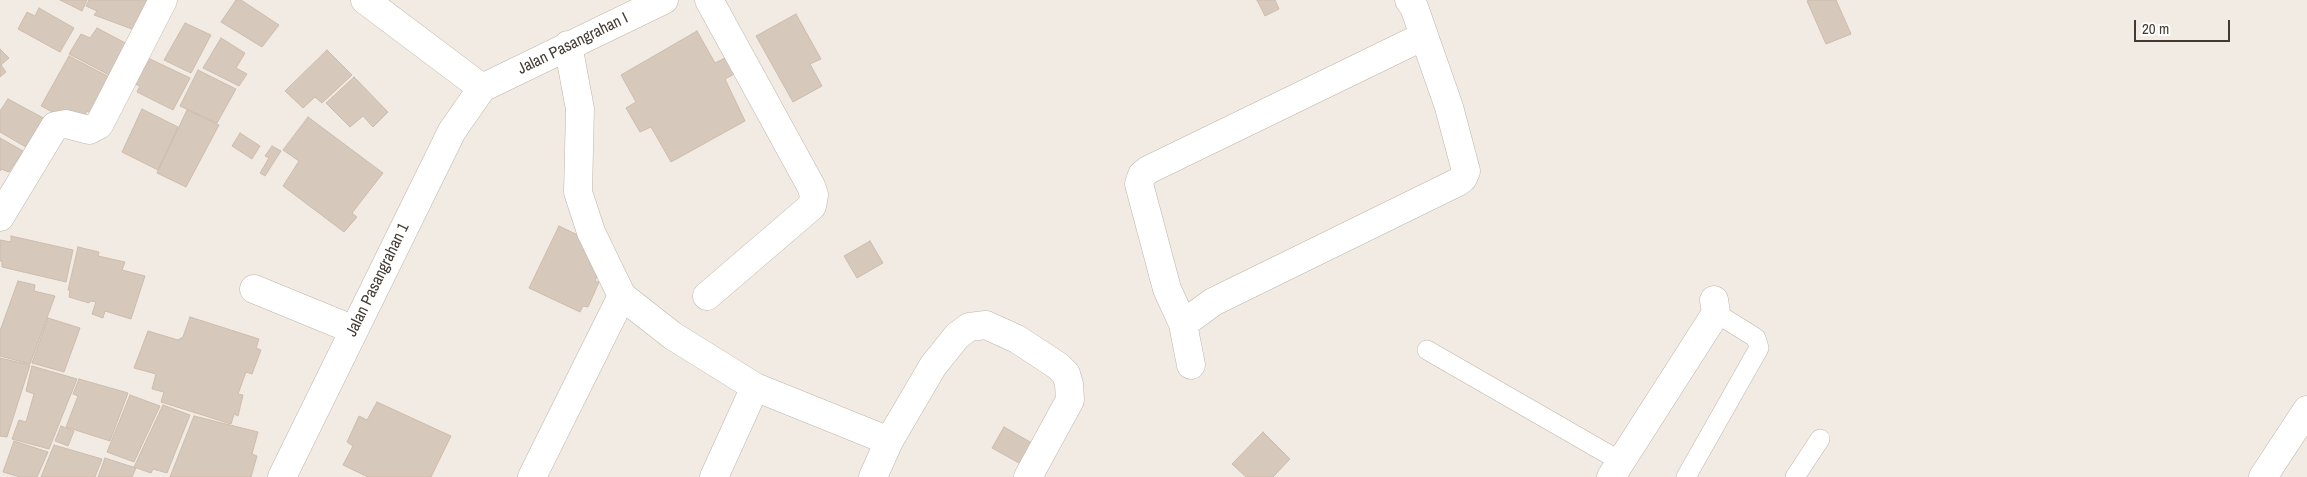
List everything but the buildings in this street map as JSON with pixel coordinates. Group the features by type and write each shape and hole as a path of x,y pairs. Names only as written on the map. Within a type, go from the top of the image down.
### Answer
{"street":[{"path":"0,217 55,126 66,124 89,130 99,125 163,0"},
{"path":"365,0 482,88"},
{"name":"Jalan Pasangrahan I","path":"482,88 664,0"},
{"path":"707,296 812,206 814,200 811,186 709,0"},
{"path":"1183,324 1214,302 1463,178 1466,170 1449,107 1409,0"},
{"path":"1191,365 1183,324 1164,279 1139,184 1142,175 1148,170 1424,36"},
{"path":"568,45 580,109 578,192 590,232 622,296 673,336 755,387 889,441"},
{"name":"Jalan Pasangrahan 1","path":"282,477 452,131 482,88"},
{"path":"254,289 354,330"},
{"path":"532,477 622,296"},
{"path":"1614,472 1715,307"},
{"path":"873,477 889,441 944,350 969,327 986,325 1017,339 1058,366 1066,374 1069,384 1070,400 1028,477"},
{"path":"714,477 755,387"},
{"path":"2263,477 2307,410"}],"lane":[{"path":"1686,477 1759,348 1756,338 1715,307"},
{"path":"1427,350 1614,472"},
{"path":"1795,477 1820,438"}]}
